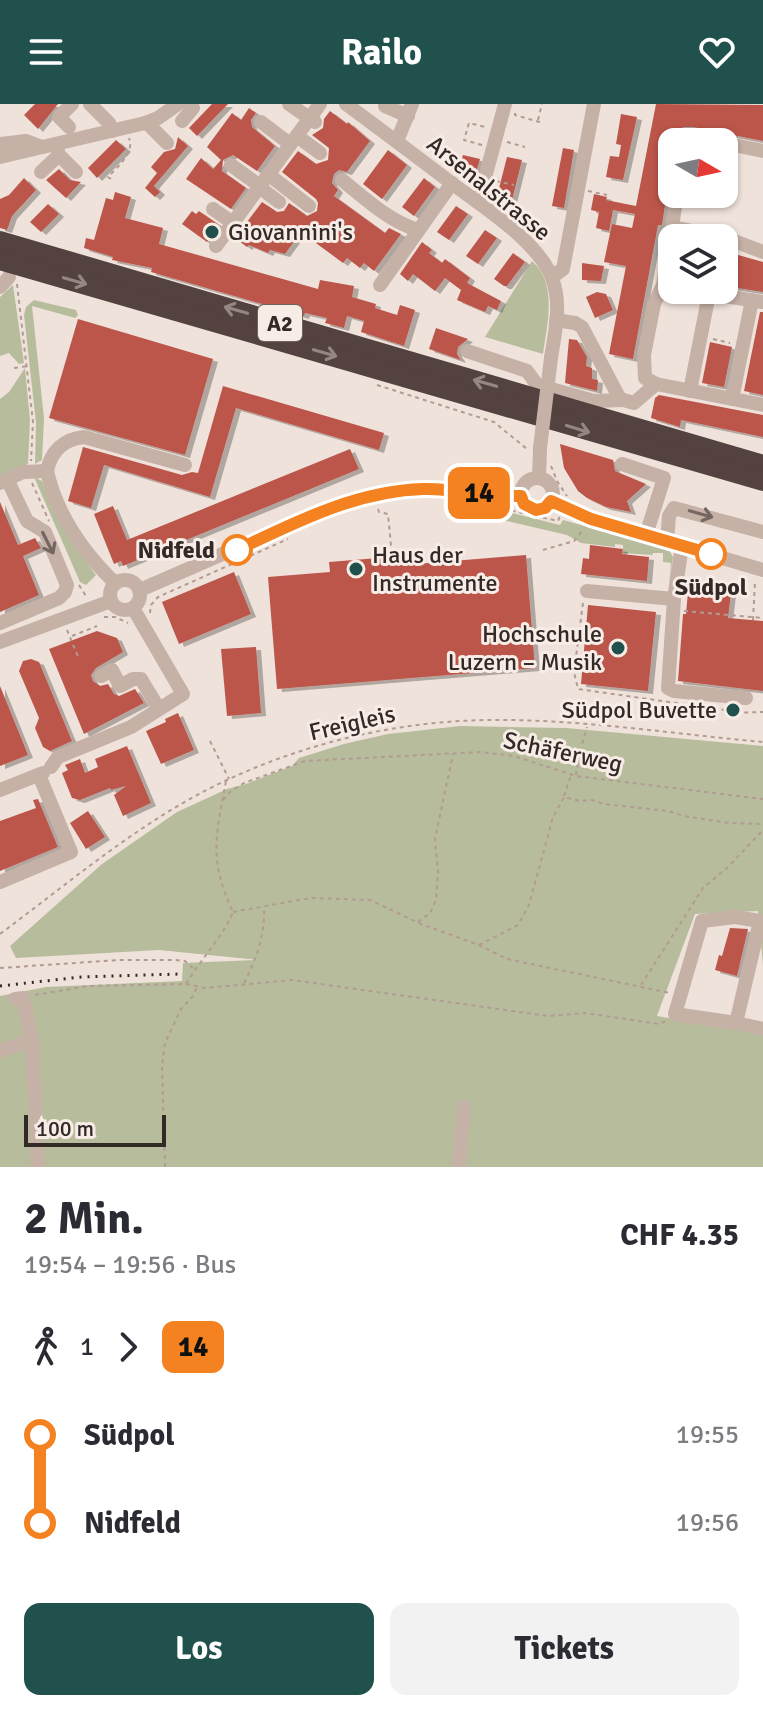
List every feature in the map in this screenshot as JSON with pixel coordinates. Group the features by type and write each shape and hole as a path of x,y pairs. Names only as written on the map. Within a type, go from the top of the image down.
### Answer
{"highway":[{"name":"A2","path":"0,241 763,465"},
{"name":"A2","path":"3,275 763,481"}],"street":[{"path":"69,127 59,117 72,104"},
{"path":"90,104 119,133"},
{"path":"52,149 119,133 158,118 178,104"},
{"path":"182,121 193,108 189,104"},
{"path":"289,104 313,121"},
{"path":"216,246 293,140 313,121 320,104"},
{"name":"Arsenalstrasse","path":"346,104 476,201 536,252 552,277 557,301 556,320 536,450 539,478"},
{"path":"476,201 505,104"},
{"path":"552,277 563,269 594,104"},
{"path":"385,106 410,110 397,141"},
{"path":"261,122 320,153"},
{"path":"147,123 167,143"},
{"path":"0,145 26,141 52,149 76,172"},
{"path":"738,146 763,151"},
{"path":"41,172 52,149"},
{"path":"231,165 309,206"},
{"path":"342,180 394,220 418,230"},
{"path":"262,183 279,202"},
{"path":"380,285 452,183"},
{"path":"213,209 233,223"},
{"path":"738,242 763,249"},
{"path":"658,298 654,304 643,368 645,378 656,384 763,405"},
{"path":"732,399 743,346 758,301 738,298"},
{"path":"690,391 707,304"},
{"path":"556,320 582,327 626,401 622,424"},
{"path":"467,351 527,371 537,385 594,401 640,399 656,384"},
{"path":"115,583 76,539 51,486 47,471 57,448 73,438 84,437 185,465"},
{"path":"622,464 664,478 646,535"},
{"path":"0,623 59,598 65,592 67,585 45,532 27,521 4,481 30,470 47,471"},
{"path":"558,504 547,481 539,478 526,482 521,496 524,504 532,510 558,504 591,519 760,572"},
{"path":"140,590 335,505 417,489 521,496"},
{"path":"667,542 669,516 674,508 763,532"},
{"path":"682,546 674,599 666,681 668,688 754,699"},
{"path":"131,581 140,590 140,598 133,608 120,610 111,601 110,591 115,583 131,581"},
{"path":"587,591 674,599"},
{"path":"0,642 111,601"},
{"path":"0,790 44,771 58,757 131,727 183,694 133,608"},
{"path":"101,676 112,670 120,686 133,679 141,679 159,709"},
{"path":"0,882 71,852 44,771"},
{"path":"736,1023 760,921 735,917 702,921 675,1014 763,1029"},
{"path":"19,998 32,1040 38,1167"},
{"path":"0,1051 32,1040"},
{"path":"459,1167 464,1107"}],"path":[{"path":"517,104 515,115 543,123"},
{"path":"537,121 542,104"},
{"path":"493,138 464,140 469,123 493,138 525,147"},
{"path":"111,179 108,177 131,148 131,141 119,133"},
{"path":"485,178 514,185"},
{"path":"578,189 607,195"},
{"path":"510,285 536,252"},
{"path":"701,337 743,346"},
{"path":"14,368 28,366"},
{"path":"371,383 494,422 520,445 536,450"},
{"path":"491,505 558,521 558,504 568,497 557,481 550,462"},
{"path":"376,502 379,512 388,514 392,556"},
{"path":"543,550 574,541 581,533"},
{"path":"96,619 122,619 132,628 150,615 151,605 158,597 293,537"},
{"path":"753,619 760,572"},
{"path":"587,591 583,600 574,672 578,689 725,710 728,713 763,712"},
{"path":"674,599 679,611 763,618"},
{"path":"70,636 97,626"},
{"path":"57,633 67,629 79,659"},
{"name":"Freigleis","path":"0,934 140,830 188,800 228,780 312,748 408,726 490,720 588,725 763,742"},
{"path":"479,945 518,925 529,905 553,817 574,775 588,725"},
{"path":"186,984 227,927 233,912 216,865 216,837 228,780 210,741"},
{"path":"417,923 430,913 436,900 435,839 453,754"},
{"name":"Schäferweg","path":"223,800 244,783 305,761 453,754 504,754 574,775 763,799"},
{"path":"564,797 729,823 763,824"},
{"path":"640,987 703,888 763,830"},
{"path":"233,912 310,898 363,899 507,959 679,997"},
{"path":"244,983 253,966 263,930 264,907"},
{"path":"0,968 176,960 185,961 195,970"},
{"path":"19,998 88,986 186,984 205,988 292,980 548,1016 585,1013 659,1024 675,1014"},
{"path":"165,1167 162,1065 165,1043 181,1009 193,996 197,986"}],"green space":[{"path":"532,261 540,270 548,293 543,354 485,337"},
{"path":"13,285 24,363 19,364 9,353 0,356 0,297"},
{"path":"34,300 76,310 78,315 75,318 32,306 44,418 42,460 35,464 36,423 24,315 26,307"},
{"path":"25,368 30,420 28,464 0,476 0,399 9,392"},
{"path":"34,477 42,481 71,541 96,575 86,585 80,582"},
{"path":"492,508 560,525 563,520 669,550 673,557 669,585 671,563 663,562 663,553 623,553 623,545 581,543 567,535 490,517"},
{"path":"460,726 566,728 763,746 763,965 758,911 695,914 657,1016 763,1034 763,1167 0,1167 0,996 46,987 182,981 183,963 258,960 159,950 16,958 10,946 102,864 177,812 227,789 292,766 299,758 344,744 388,734"}],"building":[{"path":"35,104 58,104 38,129 24,115"},
{"path":"212,104 228,104 197,136 189,128"},
{"path":"656,104 763,105 763,141 738,136 738,128 658,128 658,208 665,208 662,224 658,224 633,359 609,354 626,266 604,262 612,224 632,228 635,214 613,210 609,231 596,228 599,212 591,210 594,194 607,197 606,200 636,206"},
{"path":"249,108 256,113 251,120 252,127 275,146 257,171 233,155 223,160 222,171 246,188 231,209 186,179 201,158 213,169 221,160 207,147 232,113 241,120"},
{"path":"330,111 370,141 347,172 339,170 334,174 332,183 338,190 334,196 385,233 389,228 401,234 374,271 364,263 360,268 347,258 343,263 301,232 285,254 247,247 235,238 262,202 277,212 284,211 289,203 307,216 317,211 316,199 282,172 298,151 316,164 328,160 329,148 312,135 323,128 324,119"},
{"path":"621,114 637,117 623,180 606,177 610,156 619,157 621,145 616,144"},
{"path":"178,137 188,146 154,186 160,192 155,197 145,188 157,173 151,167 164,152 175,149"},
{"path":"116,140 126,149 97,178 88,168"},
{"path":"563,148 574,150 564,208 552,206"},
{"path":"388,150 407,165 382,199 363,184"},
{"path":"463,155 480,159 473,183 465,180 468,172 459,170"},
{"path":"507,157 522,160 511,204 496,200"},
{"path":"59,169 70,180 81,182 66,198 46,180"},
{"path":"24,178 36,190 12,216 7,230 0,228 0,199 9,195"},
{"path":"424,178 435,187 414,216 402,207"},
{"path":"115,192 131,197 125,218 163,228 159,244 318,289 320,280 354,286 352,297 376,304 375,308 397,315 400,305 415,310 404,346 361,332 364,321 347,316 344,328 325,323 327,318 305,313 304,316 151,272 152,268 112,260 113,257 84,248 86,238 94,240 106,198 113,200"},
{"path":"48,204 59,214 41,232 30,222"},
{"path":"456,206 468,214 449,240 437,232"},
{"path":"192,211 196,214 199,211 219,225 207,242 182,224"},
{"path":"485,230 497,238 478,264 466,256"},
{"path":"422,242 432,250 429,253 442,263 445,259 470,278 467,283 501,301 497,310 488,306 485,312 457,300 461,290 445,278 435,291 413,274 408,281 400,274"},
{"path":"513,253 525,262 504,286 494,279"},
{"path":"738,255 763,262 763,292 738,288"},
{"path":"582,263 604,266 601,281 582,280"},
{"path":"597,292 606,294 613,310 595,318 586,297"},
{"path":"760,312 763,312 763,395 744,391"},
{"path":"78,319 213,359 185,455 49,418"},
{"path":"436,328 468,339 458,347 457,354 461,360 429,349"},
{"path":"569,339 577,340 587,357 586,366 592,368 592,379 598,380 597,391 565,383"},
{"path":"710,342 732,347 724,387 702,383"},
{"path":"223,386 384,433 379,450 236,408 210,497 104,465 91,508 68,501 83,447 182,475 198,473"},
{"path":"659,395 763,415 763,437 681,420 680,427 651,418 655,398"},
{"path":"560,444 613,460 615,471 646,484 627,501 631,512 606,507 578,491 564,468"},
{"path":"350,449 359,469 123,566 121,561 114,564 94,514 113,506 127,540"},
{"path":"0,502 18,545 35,538 41,548 23,556 39,595 0,612"},
{"path":"590,545 623,549 622,554 649,557 647,581 581,574 583,558 589,559"},
{"path":"526,555 535,668 277,689 268,577 330,572 329,562 403,556 404,565"},
{"path":"234,572 251,614 179,644 162,602"},
{"path":"689,581 732,585 728,618 763,621 763,691 678,681"},
{"name":"Hochschule Luzern – Musik","path":"588,605 656,612 648,691 581,684"},
{"path":"97,631 117,638 123,652 96,668 91,675 93,681 100,686 108,684 119,696 135,689 144,703 84,734 49,649"},
{"path":"256,647 261,713 227,716 221,649"},
{"path":"31,659 39,662 72,741 50,751 43,747 35,728 39,718 19,671 23,661"},
{"path":"0,686 28,755 0,766"},
{"path":"178,713 194,750 161,764 146,731"},
{"path":"127,746 151,803 123,816 114,795 126,786 110,788 80,800 72,798 62,773 68,770 65,765 80,759 85,773 98,767 95,759"},
{"path":"38,799 58,847 0,871 0,821 36,808 33,800"},
{"path":"88,811 105,837 86,849 70,823"},
{"path":"730,928 748,929 737,976 715,970"}],"railway":[{"path":"0,986 81,977 180,974"}],"bus line":[{"name":"14","path":"237,550 335,505 417,489 446,489 521,496 524,504 532,510 541,510 551,501 591,519 711,554"}],"place":[{"name":"Giovannini's","path":"212,232"},
{"name":"Nidfeld","path":"237,550"},
{"name":"Südpol","path":"711,554"},
{"name":"Haus der Instrumente","path":"356,569"},
{"name":"Hochschule Luzern – Musik","path":"618,648"},
{"name":"Südpol Buvette","path":"733,710"}]}
